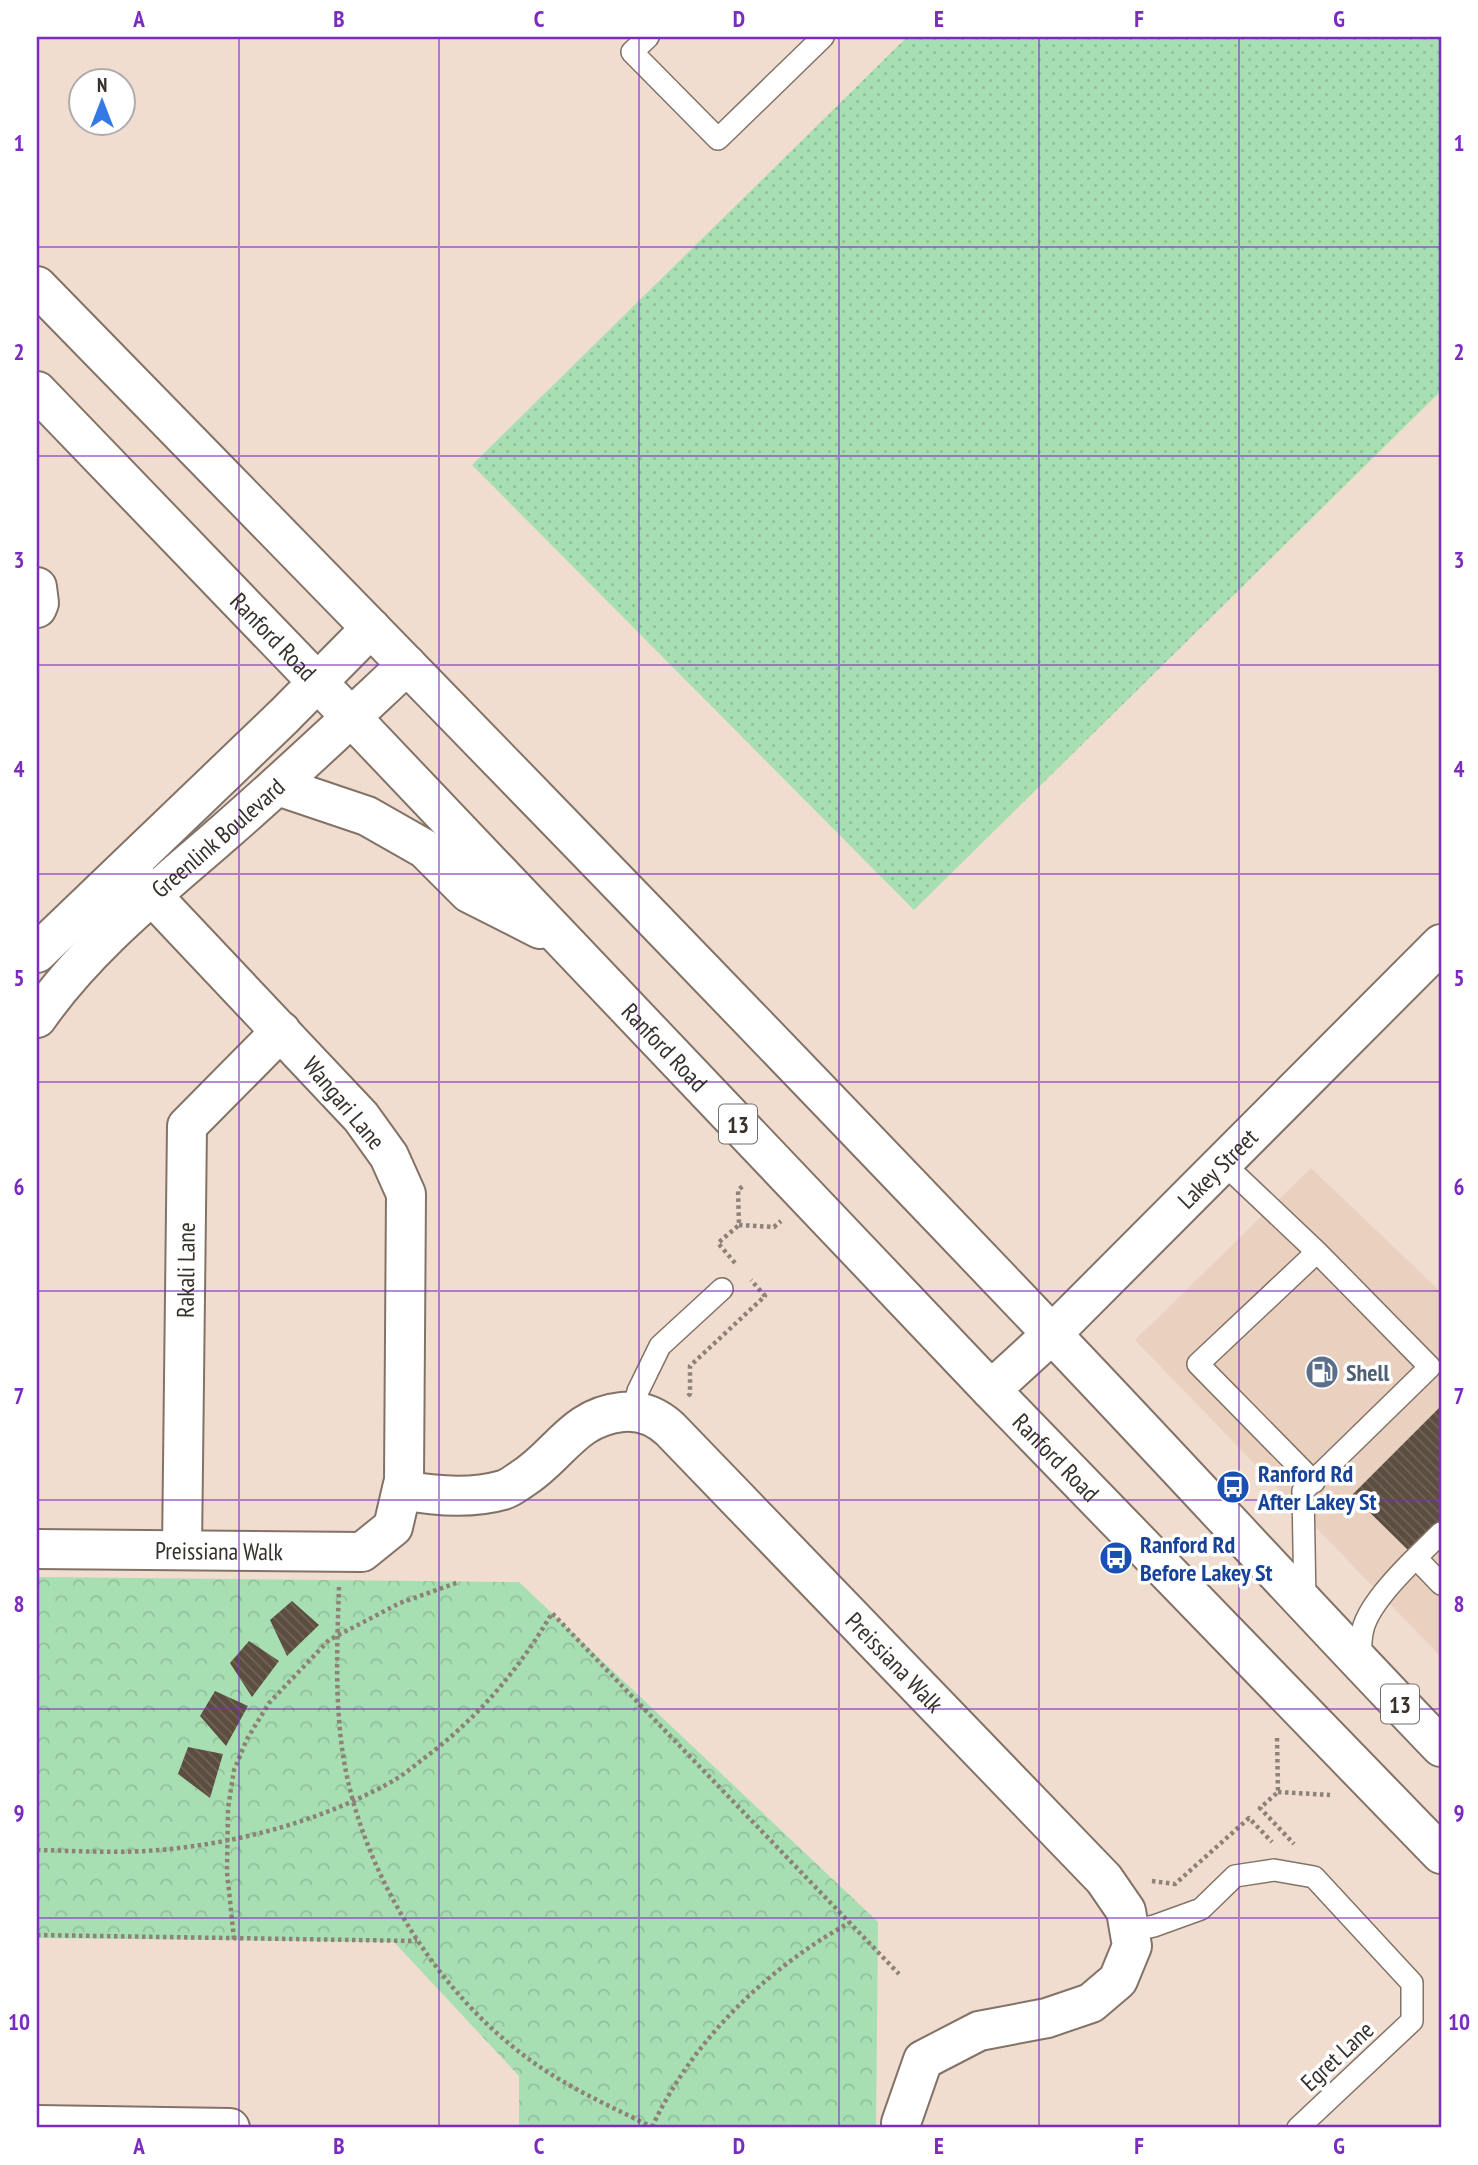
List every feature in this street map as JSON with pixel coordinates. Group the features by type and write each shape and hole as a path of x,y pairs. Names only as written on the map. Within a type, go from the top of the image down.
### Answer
{"street":[{"name":"13","path":"37,286 407,664 1052,1334 1441,1746"},
{"name":"Ranford Road","path":"37,391 318,682 991,1390 1441,1854"},
{"path":"37,587 37,608"},
{"name":"Greenlink Boulevard","path":"37,1018 57,988 78,965 140,882 318,682 371,628"},
{"name":"Greenlink Boulevard","path":"37,953 278,786 407,664"},
{"path":"278,786 367,816 425,849 469,894 564,941"},
{"name":"Wangari Lane","path":"140,882 361,1117 389,1156 406,1194 404,1480 393,1527"},
{"name":"Lakey Street","path":"991,1390 1052,1334 1441,944"},
{"name":"Rakali Lane","path":"182,1550 187,1126 281,1031"},
{"path":"402,1490 426,1494 474,1494 505,1490 531,1474 578,1428 606,1413 634,1410"},
{"name":"Preissiana Walk","path":"634,1410 662,1422 1094,1869 1126,1911 1132,1946 1118,1980 1091,2003 1048,2018 979,2031 923,2060 901,2128"},
{"name":"Preissiana Walk","path":"37,1549 362,1552 393,1527"},
{"path":"37,2125 230,2128"}],"lane":[{"path":"648,37 632,52 718,139 823,37"},
{"path":"1223,1163 1317,1252 1430,1367 1303,1491 1306,1605"},
{"path":"1314,1482 1198,1364 1317,1252"},
{"path":"634,1410 638,1391 660,1346 722,1289"},
{"path":"1360,1662 1363,1627 1379,1600 1441,1533"},
{"path":"1416,1558 1441,1584"},
{"name":"Egret Lane","path":"1130,1931 1154,1926 1201,1909 1235,1877 1274,1870 1314,1877 1412,1983 1412,2021 1298,2128"}],"path":[{"path":"739,1224 774,1227 784,1219"},
{"path":"340,1580 339,1710 346,1771 381,1877 418,1941 449,1984 498,2035 540,2067 652,2128 664,2101 709,2037 772,1974 849,1923"},
{"path":"234,1939 228,1872 228,1808 234,1770 247,1740 269,1703 329,1640 400,1603 459,1582"},
{"path":"37,1850 119,1852 170,1849 228,1840 285,1826 354,1801 395,1780 453,1737 497,1691 533,1645 552,1613 898,1974"},
{"path":"1277,1734 1278,1792"},
{"path":"1289,1849 1295,1844 1259,1808 1278,1792 1336,1795"},
{"path":"1148,1876 1153,1882 1175,1884 1249,1818 1275,1845"},
{"path":"37,1935 418,1941"}],"shaded area":[{"path":"1311,1168 1441,1292 1441,1657 1135,1340"}],"green space":[{"path":"907,37 1441,37 1441,391 914,910 472,465"},
{"path":"37,1577 519,1582 878,1922 876,2128 519,2128 519,2076 394,1942 37,1938"}],"building":[{"path":"1439,1408 1441,1519 1409,1551 1352,1495"},
{"path":"292,1601 319,1625 287,1656 270,1620"},
{"path":"249,1641 279,1661 252,1697 230,1663"},
{"path":"215,1691 248,1706 226,1746 200,1716"},
{"path":"188,1747 223,1754 210,1798 178,1774"}],"place":[{"name":"Shell","path":"1322,1372"},
{"name":"Ranford Rd After Lakey St","path":"1233,1487"},
{"name":"Ranford Rd Before Lakey St","path":"1116,1558"}]}
